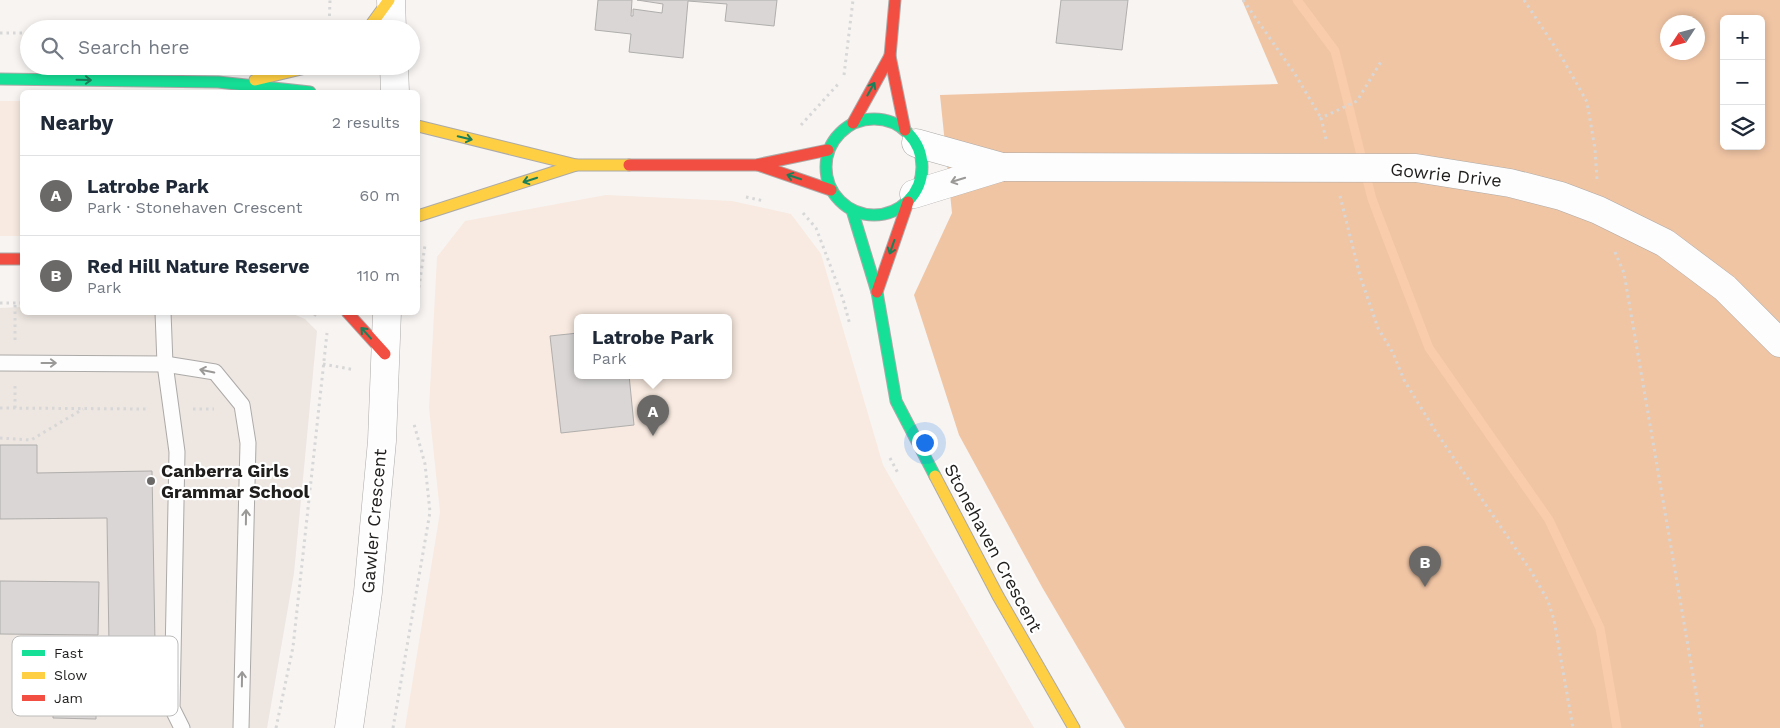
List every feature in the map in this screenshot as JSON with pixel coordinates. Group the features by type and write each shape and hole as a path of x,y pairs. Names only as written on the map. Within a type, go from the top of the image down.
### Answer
{"main road":[{"path":"375,20 390,0"},
{"path":"895,0 890,56 911,136 922,156 923,171 911,198 895,211 881,215 866,215 852,210 840,202 831,190 826,170 828,150 842,130 853,123 866,119 880,118 893,123 911,136"},
{"path":"853,123 890,56"},
{"path":"236,85 277,75"},
{"path":"0,79 218,82 289,90"},
{"path":"420,126 576,165 756,165 828,150"},
{"path":"420,215 576,165"},
{"path":"756,165 831,190"},
{"name":"Stonehaven Crescent","path":"877,292 911,198"},
{"name":"Stonehaven Crescent","path":"852,210 877,292 896,401 998,596 1074,728"},
{"path":"0,259 20,259"},
{"path":"350,315 385,354"}],"street":[{"path":"390,0 391,20"},
{"path":"394,75 395,90"},
{"name":"Gowrie Drive","path":"911,136 1002,167"},
{"name":"Gowrie Drive","path":"911,198 1002,167 1337,160 1416,168 1510,182 1562,196 1598,210 1641,230 1683,255 1738,300 1780,343"},
{"name":"Gawler Crescent","path":"349,728 368,592 382,441 387,315"}],"lane":[{"path":"163,315 165,364 177,452 173,636"},
{"path":"0,363 165,364 215,372 242,405 248,443 241,728"},
{"path":"176,716 182,728"}],"path":[{"path":"329,20 330,0"},
{"path":"801,123 844,78 853,0"},
{"path":"1243,0 1294,74 1321,118 1337,160 1360,276 1378,328 1393,353 1404,380 1436,432 1531,571 1548,601 1554,620 1573,728"},
{"path":"1524,0 1561,56 1587,102 1595,149 1598,210 1624,273 1702,728"},
{"path":"0,33 20,33"},
{"path":"1321,118 1357,101 1382,60"},
{"path":"736,194 772,202"},
{"path":"420,275 423,247 430,240"},
{"path":"0,303 20,303"},
{"path":"15,303 15,344"},
{"path":"276,728 293,647 327,329"},
{"path":"0,408 216,409"},
{"path":"0,438 31,440 84,408"},
{"path":"393,728 430,512 425,464 412,416"}],"shaded area":[{"path":"1242,0 1780,0 1780,728 1125,728 1042,587 959,435 914,295 952,213 940,95 1278,84"},
{"path":"0,101 20,101 20,236 0,236"},
{"path":"606,195 732,201 791,214 821,254 883,465 1034,728 405,728 440,512 429,408 437,257 465,221"},
{"name":"Canberra Girls Grammar School","path":"20,307 20,315 296,315 305,319 317,331 294,573 267,728 0,728 0,308"}],"building":[{"path":"598,0 632,0 631,16 633,16 633,9 662,13 663,4 637,0 777,0 774,26 725,21 727,4 688,1 683,58 629,52 631,34 595,30"},
{"path":"1061,0 1128,0 1122,50 1056,43"},
{"path":"574,333 574,379 629,379 634,425 561,433 550,336"},
{"path":"0,445 37,445 37,473 152,471 155,636 109,636 107,518 0,519"},
{"path":"0,581 99,582 98,635 0,634"},
{"path":"53,716 96,716 96,719 53,718"}],"waterway":[{"path":"1297,0 1335,51 1372,199 1429,348 1549,520 1600,628 1617,728"}],"traffic: fast":[{"path":"0,79 218,82 292,90"},
{"path":"874,119 892,122 908,133 919,149 922,167 919,185 908,201 892,212 874,215 856,212 840,201 829,185 826,167 829,149 840,133 856,122 874,119"},
{"path":"852,210 877,292 896,401 935,476"}],"traffic: slow":[{"path":"375,20 389,0"},
{"path":"255,80 276,75"},
{"path":"420,126 576,165 629,165"},
{"path":"420,215 576,165"},
{"path":"935,476 998,596 1074,728"}],"traffic: jam":[{"path":"895,0 890,56 905,130"},
{"path":"853,123 890,56"},
{"path":"629,165 756,165 828,150"},
{"path":"758,165 831,190"},
{"path":"877,292 908,202"},
{"path":"0,259 20,259"},
{"path":"350,315 385,354"}],"place":[{"name":"Latrobe Park","path":"653,436"},
{"name":"Canberra Girls Grammar School","path":"151,481"},
{"name":"Red Hill Nature Reserve","path":"1425,587"}]}
